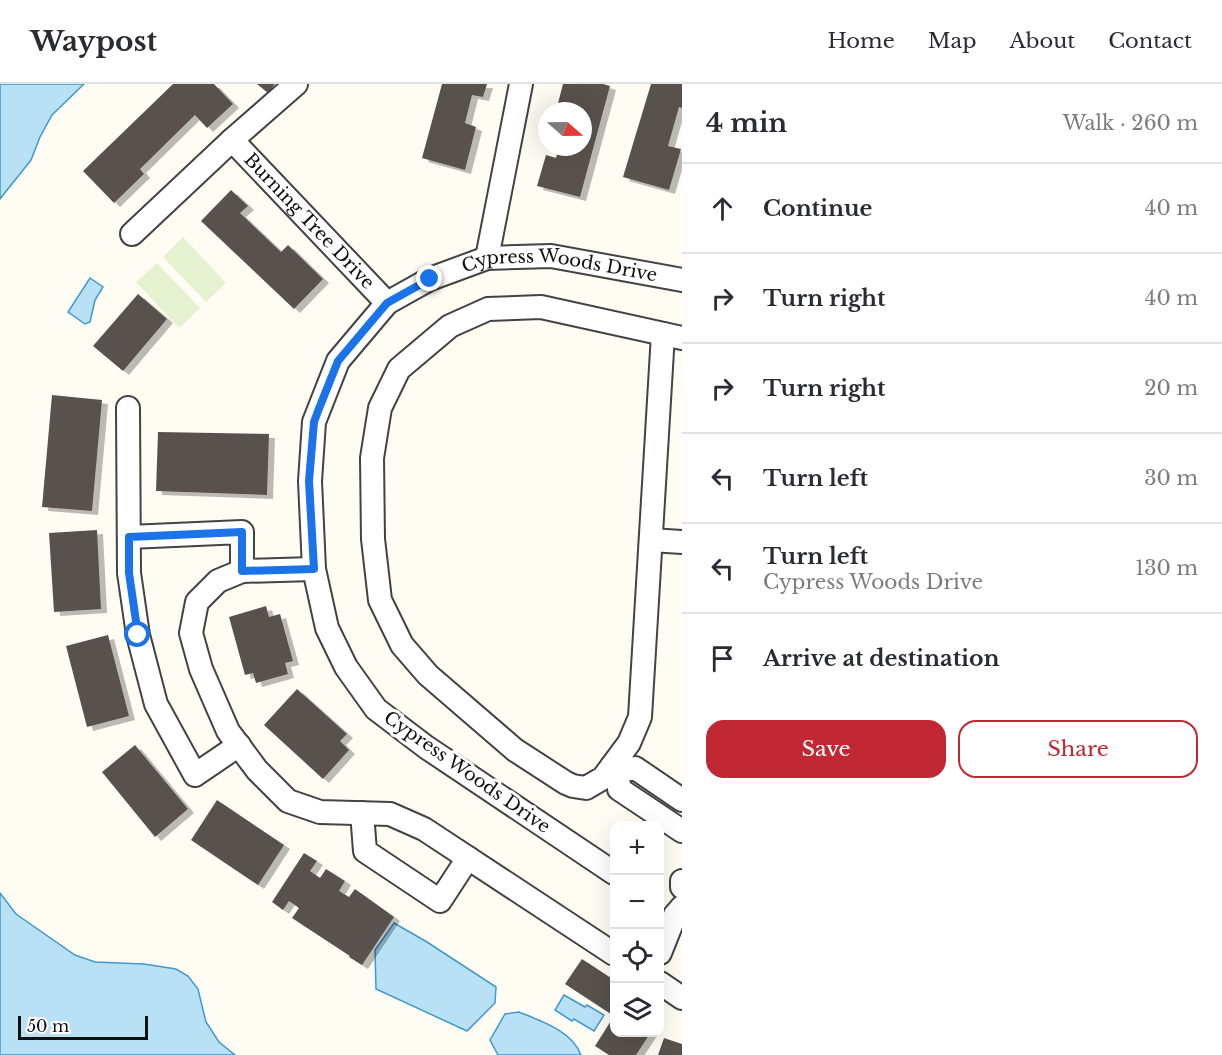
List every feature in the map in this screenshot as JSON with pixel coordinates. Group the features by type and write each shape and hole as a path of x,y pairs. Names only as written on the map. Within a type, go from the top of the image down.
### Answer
{"street":[{"name":"Burning Tree Drive","path":"132,234 232,140 296,84"},
{"path":"487,258 520,84"},
{"name":"Burning Tree Drive","path":"232,140 387,303"},
{"name":"Cypress Woods Drive","path":"610,870 426,747 376,709 346,667 327,628 314,569 309,481 314,422 338,361 387,303 430,279 487,258 551,256 682,279"},
{"path":"541,307 673,336 651,540 640,717 615,768 586,788 573,786 515,750 428,675 402,645 380,600 373,539 372,458 380,408 399,369 450,326 488,309 541,307"},
{"path":"128,408 129,573 138,635 156,704 195,775 239,745"},
{"path":"129,537 242,532 242,571"},
{"path":"651,540 682,542"},
{"path":"314,569 242,571 218,581 197,602 191,633 201,669 228,731 257,770 288,801 320,812 390,814 424,829 610,951"},
{"path":"615,768 635,768 679,798 660,816"},
{"path":"615,768 619,789 682,831"},
{"path":"362,813 365,851 440,901 468,858"},
{"path":"682,881 682,887"},
{"path":"664,942 675,911"},
{"path":"664,986 682,998"}],"green space":[{"path":"183,237 226,283 206,302 163,257"},
{"path":"157,263 200,308 179,328 136,282"}],"water":[{"path":"0,84 84,84 52,115 31,160 0,199"},
{"path":"90,278 103,287 95,300 90,322 85,324 68,312"},
{"path":"0,893 16,914 75,955 95,962 144,964 176,969 188,976 198,989 206,1022 219,1042 235,1055 0,1055"},
{"path":"394,923 496,987 495,1003 467,1031 376,989 375,950"},
{"path":"564,995 604,1015 594,1031 555,1010"},
{"path":"519,1012 563,1033 571,1039 581,1055 498,1055 490,1040 505,1014"}],"building":[{"path":"173,84 214,84 233,104 207,128 195,115 140,169 144,174 114,203 83,171"},
{"path":"257,84 275,84 268,93"},
{"path":"442,84 487,84 483,97 472,95 465,123 476,127 465,170 422,158"},
{"path":"563,84 610,86 592,153 592,102 558,102"},
{"path":"651,84 682,84 682,108 679,107 668,146 681,149 669,190 623,177"},
{"path":"546,156 556,158 557,156 591,156 580,197 537,186"},
{"path":"231,190 248,206 240,213 281,252 288,245 323,279 294,309 201,221"},
{"path":"138,294 167,319 123,371 93,346"},
{"path":"52,395 102,400 92,511 42,507"},
{"path":"158,432 269,434 267,495 156,491"},
{"path":"97,530 101,609 54,612 49,533"},
{"path":"266,606 269,617 280,614 293,661 285,663 288,674 256,683 253,673 245,675 229,617"},
{"path":"108,635 129,716 87,727 66,646"},
{"path":"297,689 347,734 340,741 349,750 323,779 264,725"},
{"path":"135,745 188,809 155,837 102,772"},
{"path":"217,800 284,845 258,885 191,840"},
{"path":"304,853 317,861 310,871 320,878 326,869 345,881 339,891 349,897 355,889 394,917 362,965 292,918 299,908 289,901 283,910 272,902"},
{"path":"582,959 610,977 610,1013 565,984"},
{"path":"610,1022 610,1037 648,1037 636,1055 609,1055 595,1046"},
{"path":"664,1038 682,1044 682,1055 658,1055"}],"route":[{"path":"138,635 129,573 129,537 242,532 242,571 314,569 309,481 314,422 318,411 338,361 387,303 430,279"}]}
